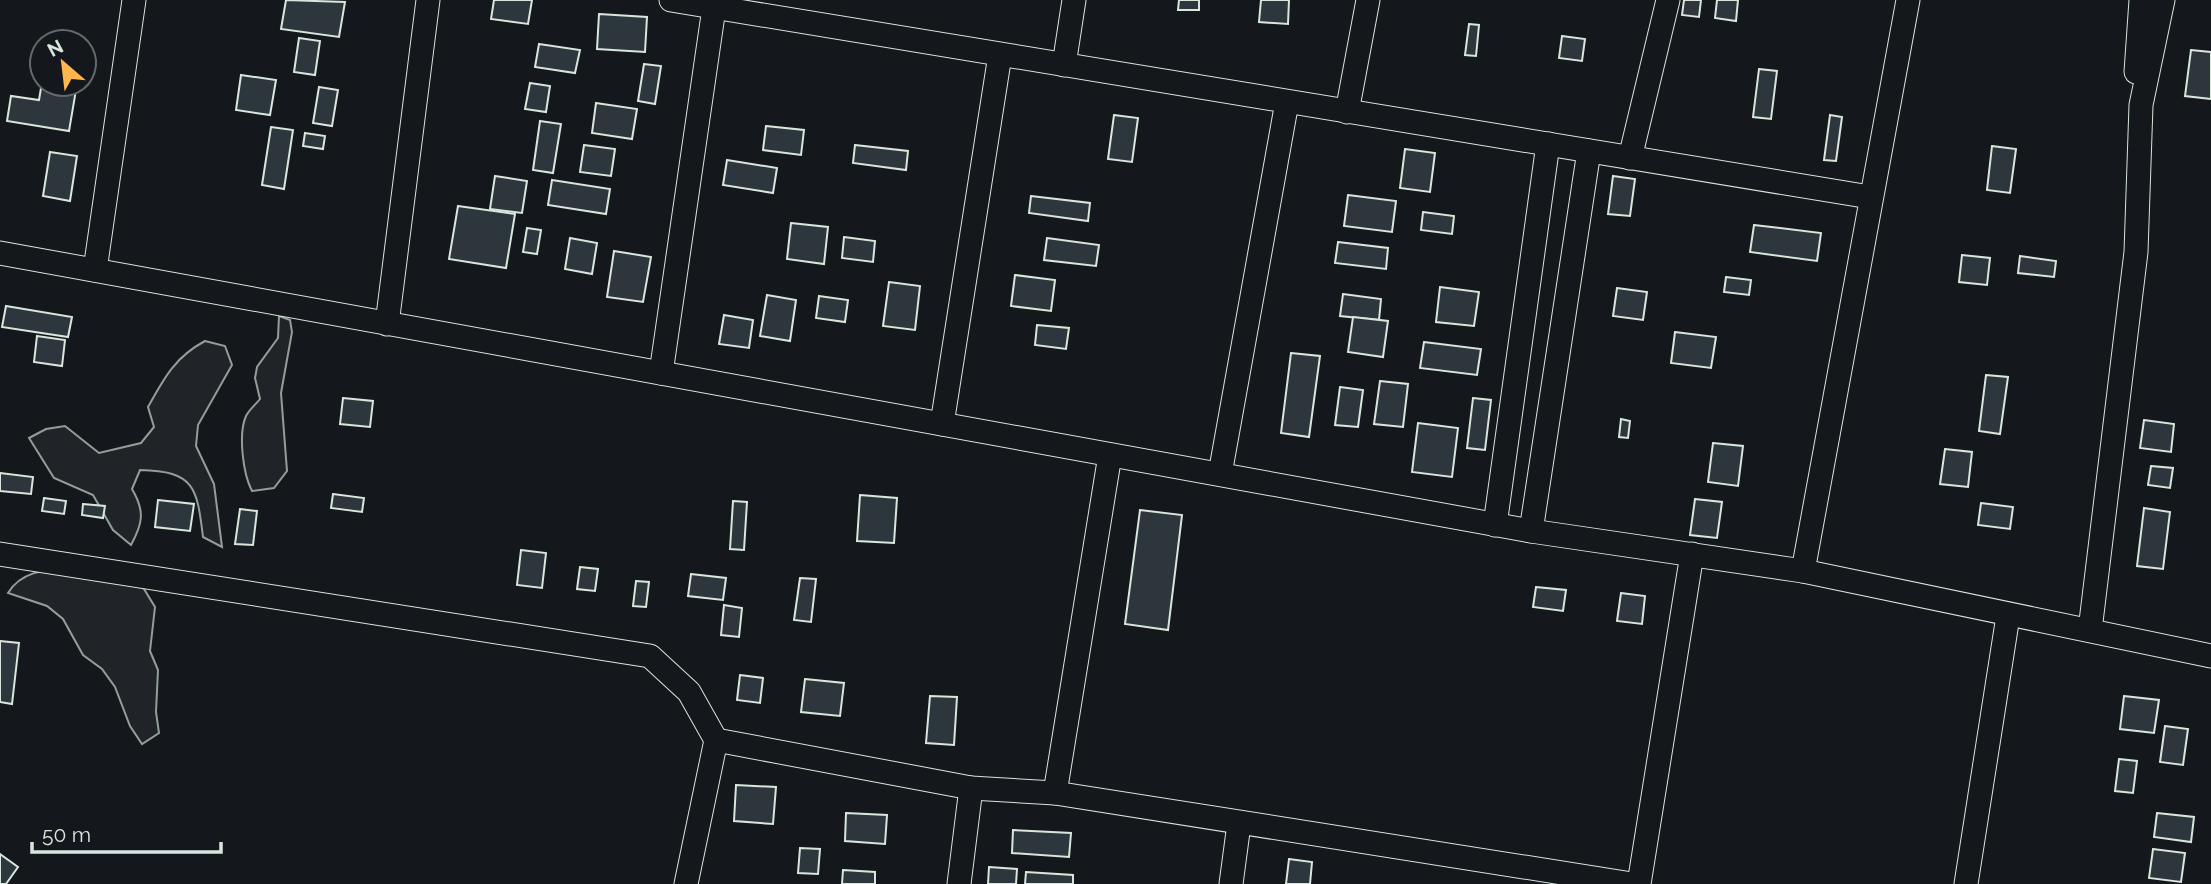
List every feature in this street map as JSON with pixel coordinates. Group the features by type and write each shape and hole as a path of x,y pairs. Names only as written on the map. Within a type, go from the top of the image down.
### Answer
{"street":[{"path":"95,270 134,0"},
{"path":"387,324 428,0"},
{"path":"1064,65 1074,0"},
{"path":"1347,112 1368,0"},
{"path":"1630,158 1668,0"},
{"path":"1803,572 1908,0"},
{"path":"2141,0 2135,85 2141,105"},
{"path":"2090,630 2136,252 2141,105 2163,0"},
{"path":"661,373 693,3 1870,197"},
{"path":"942,424 1000,55"},
{"path":"1220,474 1287,102"},
{"path":"1495,525 1548,145"},
{"path":"1531,531 1589,151"},
{"path":"0,253 1495,525 1803,572 2211,656"},
{"path":"1055,793 1110,455"},
{"path":"0,554 650,656 689,692 716,740 686,884"},
{"path":"1639,884 1692,554"},
{"path":"1966,884 2008,616"},
{"path":"716,740 971,788 1055,793 1529,876 1632,884"},
{"path":"959,884 971,788"},
{"path":"1231,884 1239,824"}],"shaded area":[{"path":"279,316 290,320 292,332 281,393 287,471 274,488 252,491 246,475 242,433 247,414 260,399 255,378 257,367 278,338"},
{"path":"205,341 225,346 232,365 198,425 196,446 214,484 222,547 203,537 195,495 183,479 158,471 140,470 132,489 141,517 131,545 113,530 93,495 54,478 29,438 46,429 65,426 99,453 141,443 154,427 148,407 159,387 178,361"},
{"path":"79,567 126,577 144,589 155,607 150,651 158,670 156,712 159,733 142,744 130,726 115,687 102,669 83,655 63,619 47,606 8,593 14,585 30,575"}],"building":[{"path":"286,0 345,2 339,37 281,29"},
{"path":"494,0 532,0 528,24 491,19"},
{"path":"1179,0 1199,0 1199,10 1178,10"},
{"path":"1261,0 1289,0 1288,24 1259,22"},
{"path":"1684,0 1701,0 1699,17 1682,15"},
{"path":"1717,0 1738,0 1736,21 1715,18"},
{"path":"599,14 647,17 645,52 597,49"},
{"path":"1469,24 1479,25 1476,56 1465,55"},
{"path":"1562,36 1585,39 1582,61 1559,58"},
{"path":"299,38 320,41 315,75 294,72"},
{"path":"539,44 580,50 575,73 535,67"},
{"path":"2191,50 2211,52 2211,99 2185,96"},
{"path":"644,64 661,66 655,104 638,101"},
{"path":"1759,69 1777,71 1771,119 1753,117"},
{"path":"241,75 276,80 270,115 236,110"},
{"path":"530,83 550,86 546,112 525,109"},
{"path":"319,87 338,90 332,126 313,123"},
{"path":"11,96 39,100 75,98 69,131 7,121"},
{"path":"596,103 637,109 632,139 592,133"},
{"path":"1114,115 1138,118 1132,162 1108,159"},
{"path":"1830,115 1842,117 1836,161 1824,160"},
{"path":"540,121 561,124 553,173 533,170"},
{"path":"766,126 804,130 801,155 763,150"},
{"path":"271,127 293,130 284,189 262,185"},
{"path":"305,133 325,136 323,149 303,146"},
{"path":"584,145 615,149 611,176 580,172"},
{"path":"855,145 908,151 906,170 853,163"},
{"path":"1992,146 2016,149 2010,193 1987,190"},
{"path":"1405,149 1435,153 1430,192 1400,188"},
{"path":"50,152 77,156 70,201 43,196"},
{"path":"727,160 777,168 773,193 723,185"},
{"path":"495,176 527,181 522,213 490,209"},
{"path":"1613,176 1635,179 1630,216 1608,214"},
{"path":"552,180 610,189 606,214 548,205"},
{"path":"1348,195 1396,201 1392,232 1344,226"},
{"path":"1031,196 1090,203 1088,221 1029,213"},
{"path":"458,206 515,214 506,268 449,259"},
{"path":"1423,212 1454,216 1452,234 1421,230"},
{"path":"791,223 828,227 824,264 787,259"},
{"path":"1754,225 1821,233 1817,261 1750,252"},
{"path":"527,228 541,230 537,254 523,252"},
{"path":"844,237 875,241 873,262 842,258"},
{"path":"570,238 597,243 592,274 565,269"},
{"path":"1047,238 1099,245 1096,266 1044,260"},
{"path":"1338,242 1388,248 1386,269 1335,263"},
{"path":"614,251 651,257 643,302 607,297"},
{"path":"1962,255 1990,258 1987,285 1959,282"},
{"path":"2020,256 2056,261 2054,277 2018,273"},
{"path":"1015,275 1055,280 1051,311 1011,306"},
{"path":"1726,277 1751,280 1749,295 1724,292"},
{"path":"889,282 920,286 915,330 883,326"},
{"path":"1440,287 1479,292 1474,326 1436,322"},
{"path":"1617,288 1647,292 1643,320 1613,316"},
{"path":"1343,294 1381,299 1379,320 1340,316"},
{"path":"767,295 796,300 790,341 760,336"},
{"path":"819,296 848,300 845,322 816,318"},
{"path":"6,306 72,317 68,337 2,327"},
{"path":"724,315 753,320 749,348 719,344"},
{"path":"1353,317 1388,321 1383,357 1348,352"},
{"path":"1037,325 1069,328 1066,349 1035,345"},
{"path":"1675,332 1716,337 1711,368 1671,363"},
{"path":"37,336 65,340 62,366 34,362"},
{"path":"1424,342 1481,349 1477,375 1420,368"},
{"path":"1291,353 1320,356 1309,437 1281,433"},
{"path":"1986,375 2008,377 2000,434 1979,431"},
{"path":"1380,381 1408,384 1403,427 1374,424"},
{"path":"1340,387 1363,390 1358,427 1335,425"},
{"path":"343,398 373,401 370,427 340,424"},
{"path":"1473,398 1491,400 1485,450 1467,448"},
{"path":"1621,419 1630,421 1628,438 1619,437"},
{"path":"2144,420 2174,424 2171,452 2140,448"},
{"path":"1418,423 1458,428 1452,477 1412,472"},
{"path":"1713,443 1743,446 1738,486 1708,482"},
{"path":"1945,449 1972,452 1968,487 1940,484"},
{"path":"2151,466 2173,468 2170,488 2148,485"},
{"path":"0,473 33,477 31,494 0,491"},
{"path":"333,494 364,498 362,512 331,508"},
{"path":"860,495 897,498 894,543 857,541"},
{"path":"44,498 66,501 64,514 42,511"},
{"path":"1695,499 1722,502 1717,538 1690,535"},
{"path":"158,500 194,504 190,531 155,527"},
{"path":"733,501 747,502 744,550 730,549"},
{"path":"1981,503 2013,507 2010,529 1978,525"},
{"path":"83,504 105,506 103,518 82,515"},
{"path":"2144,508 2170,512 2163,569 2137,566"},
{"path":"240,509 257,511 253,545 235,544"},
{"path":"1140,510 1182,515 1168,630 1125,624"},
{"path":"521,550 546,553 542,588 517,585"},
{"path":"580,567 598,569 595,591 577,589"},
{"path":"691,574 726,578 723,600 688,596"},
{"path":"800,578 816,579 811,622 794,620"},
{"path":"636,581 649,582 646,607 633,606"},
{"path":"1536,587 1566,590 1563,611 1533,607"},
{"path":"1621,593 1645,596 1642,624 1617,621"},
{"path":"724,605 742,608 739,637 721,635"},
{"path":"0,641 19,643 12,704 0,702"},
{"path":"740,675 763,678 760,703 737,700"},
{"path":"805,679 844,683 840,716 801,712"},
{"path":"930,696 957,697 954,745 926,743"},
{"path":"2124,696 2159,700 2154,733 2120,729"},
{"path":"2165,726 2188,729 2183,765 2160,762"},
{"path":"2119,759 2137,761 2133,793 2115,791"},
{"path":"736,785 776,787 773,824 734,821"},
{"path":"846,813 887,815 885,844 845,841"},
{"path":"2157,813 2194,817 2191,842 2154,837"},
{"path":"1013,830 1071,833 1069,857 1012,853"},
{"path":"800,848 820,849 818,874 798,873"},
{"path":"2153,849 2185,853 2181,882 2149,878"},
{"path":"0,854 18,867 6,884 0,884"},
{"path":"1289,859 1312,862 1310,884 1286,884"},
{"path":"989,867 1017,869 1016,884 988,884"},
{"path":"843,870 875,872 875,884 842,884"},
{"path":"1026,872 1073,875 1073,884 1025,884"}]}
